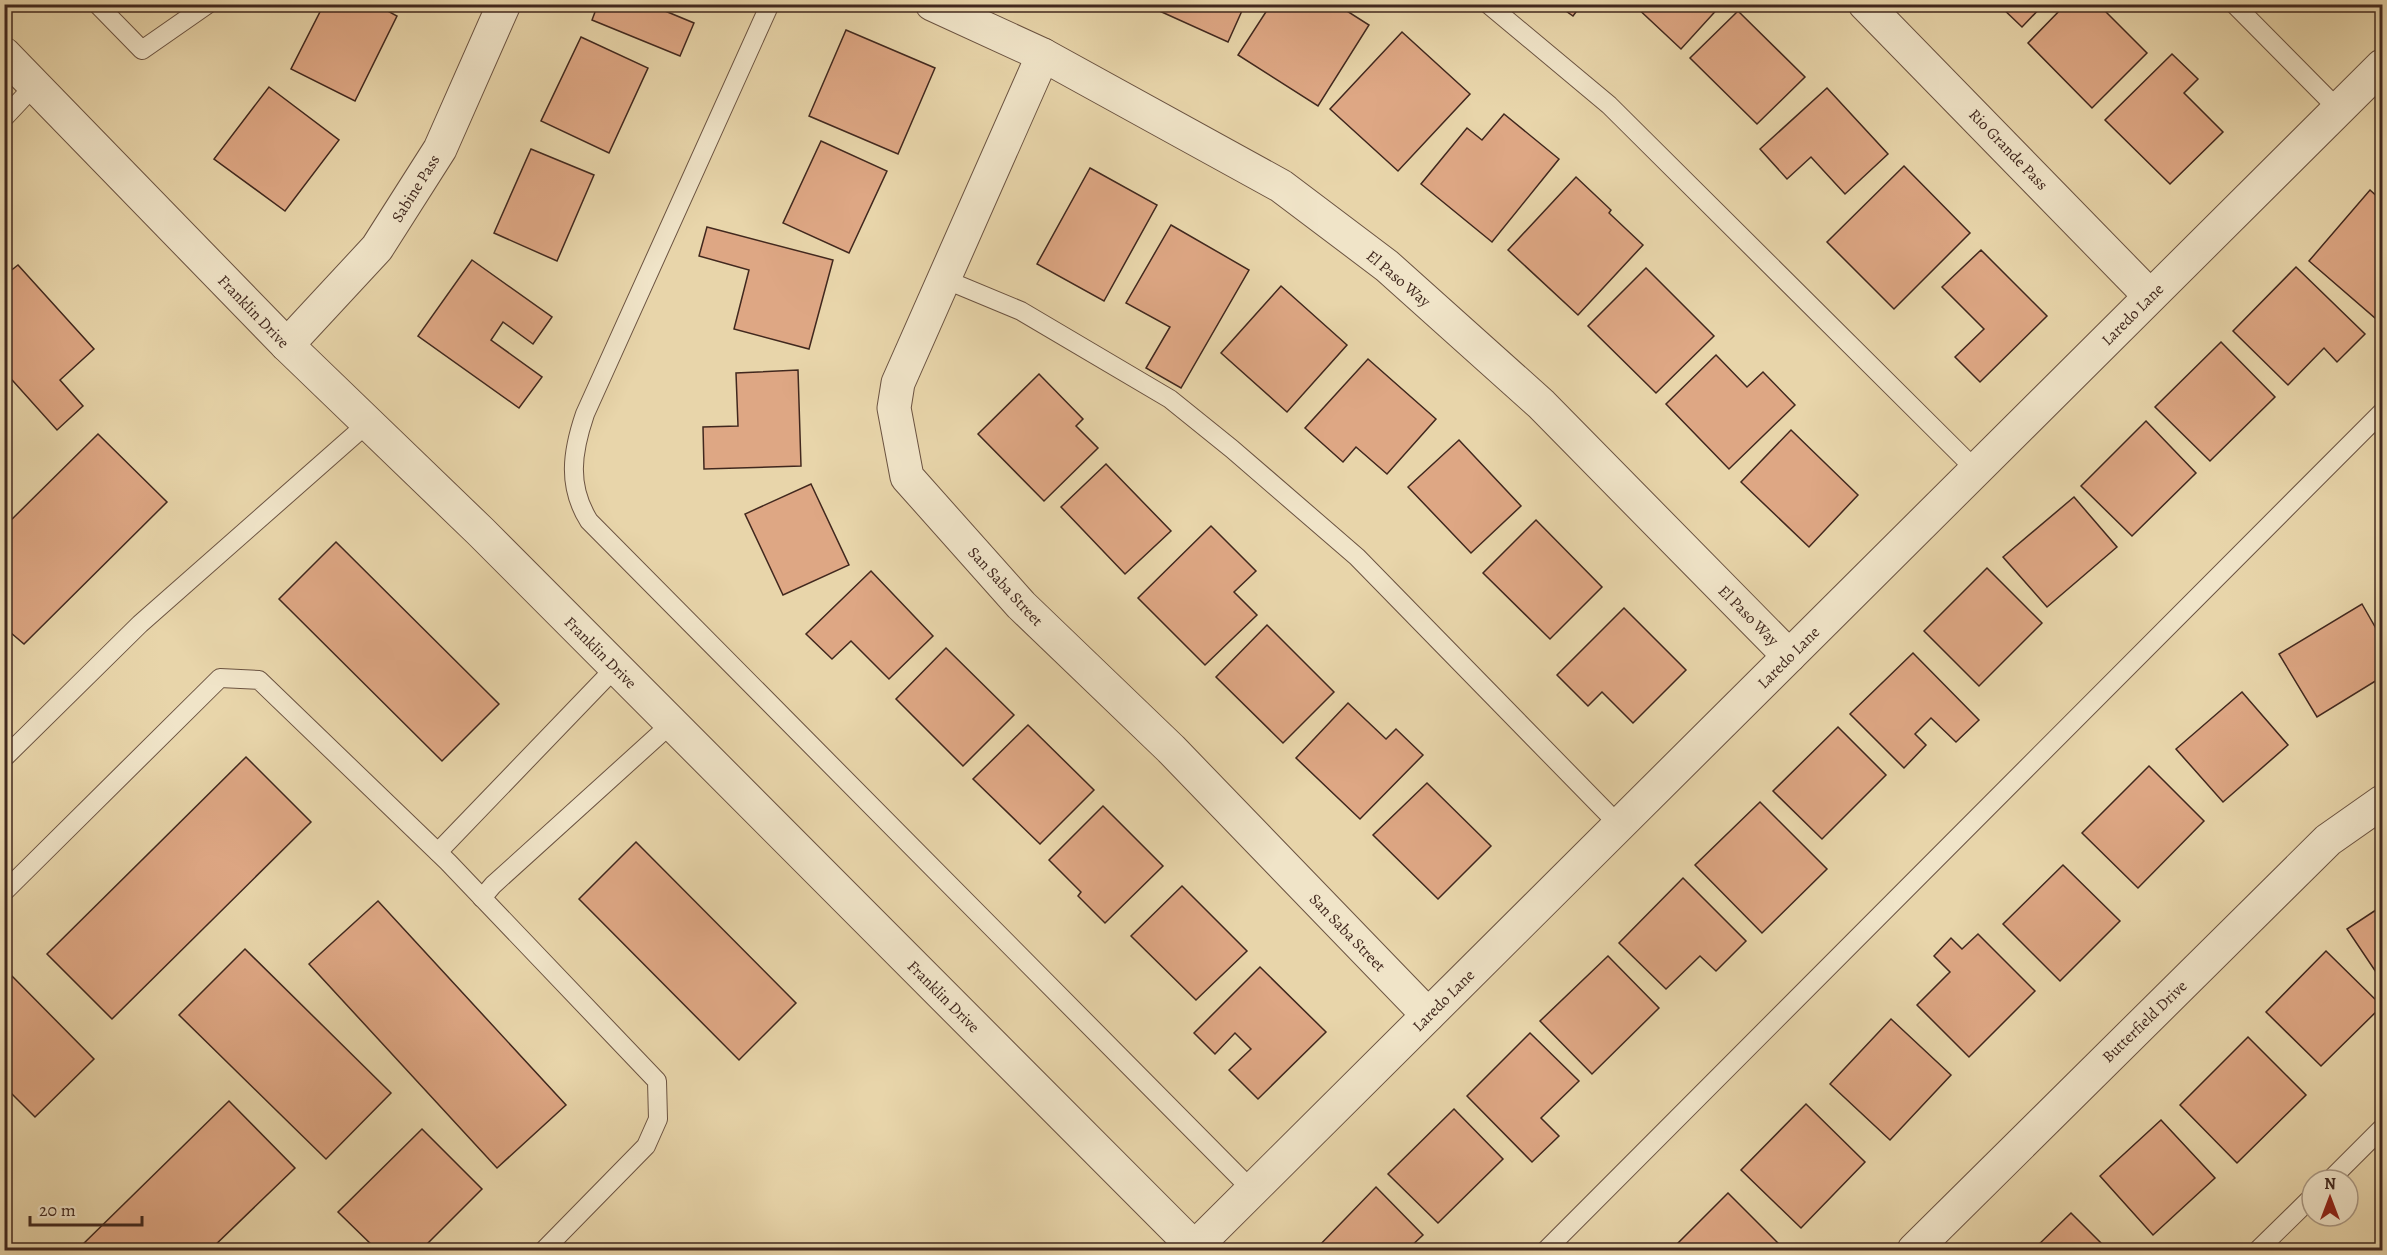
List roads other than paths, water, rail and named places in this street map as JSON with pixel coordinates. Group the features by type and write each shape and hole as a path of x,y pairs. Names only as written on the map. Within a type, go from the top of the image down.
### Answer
{"street":[{"name":"Sabine Pass","path":"287,345 377,248 440,149 504,4"},
{"name":"El Paso Way","path":"932,4 1043,55 1281,186 1387,266 1541,404 1789,656"},
{"name":"Rio Grande Pass","path":"1865,4 2150,296"},
{"name":"Franklin Drive","path":"4,54 287,345 616,667 1194,1250"},
{"name":"San Saba Street","path":"1043,55 898,383 894,408 907,477 1021,605 1171,749 1428,1015"},
{"name":"Laredo Lane","path":"1194,1250 2382,66"},
{"name":"Butterfield Drive","path":"1914,1251 2328,840 2382,802"}],"lane":[{"path":"97,4 142,50 208,4"},
{"path":"770,4 585,414 575,443 574,473 577,502 589,521 1252,1190"},
{"path":"1488,4 1609,105 1976,470"},
{"path":"2234,4 2339,110"},
{"path":"4,118 35,85"},
{"path":"944,279 1021,311 1170,399 1232,449 1357,557 1619,825"},
{"path":"1546,1251 2382,412"},
{"path":"4,758 140,624 368,423"},
{"path":"438,852 616,667"},
{"path":"4,892 220,678 259,680 438,852 657,1081 658,1119 646,1146 544,1251"},
{"path":"482,898 493,885 672,723"},
{"path":"2342,1168 2382,1128"},
{"path":"2258,1251 2300,1209"}]}
